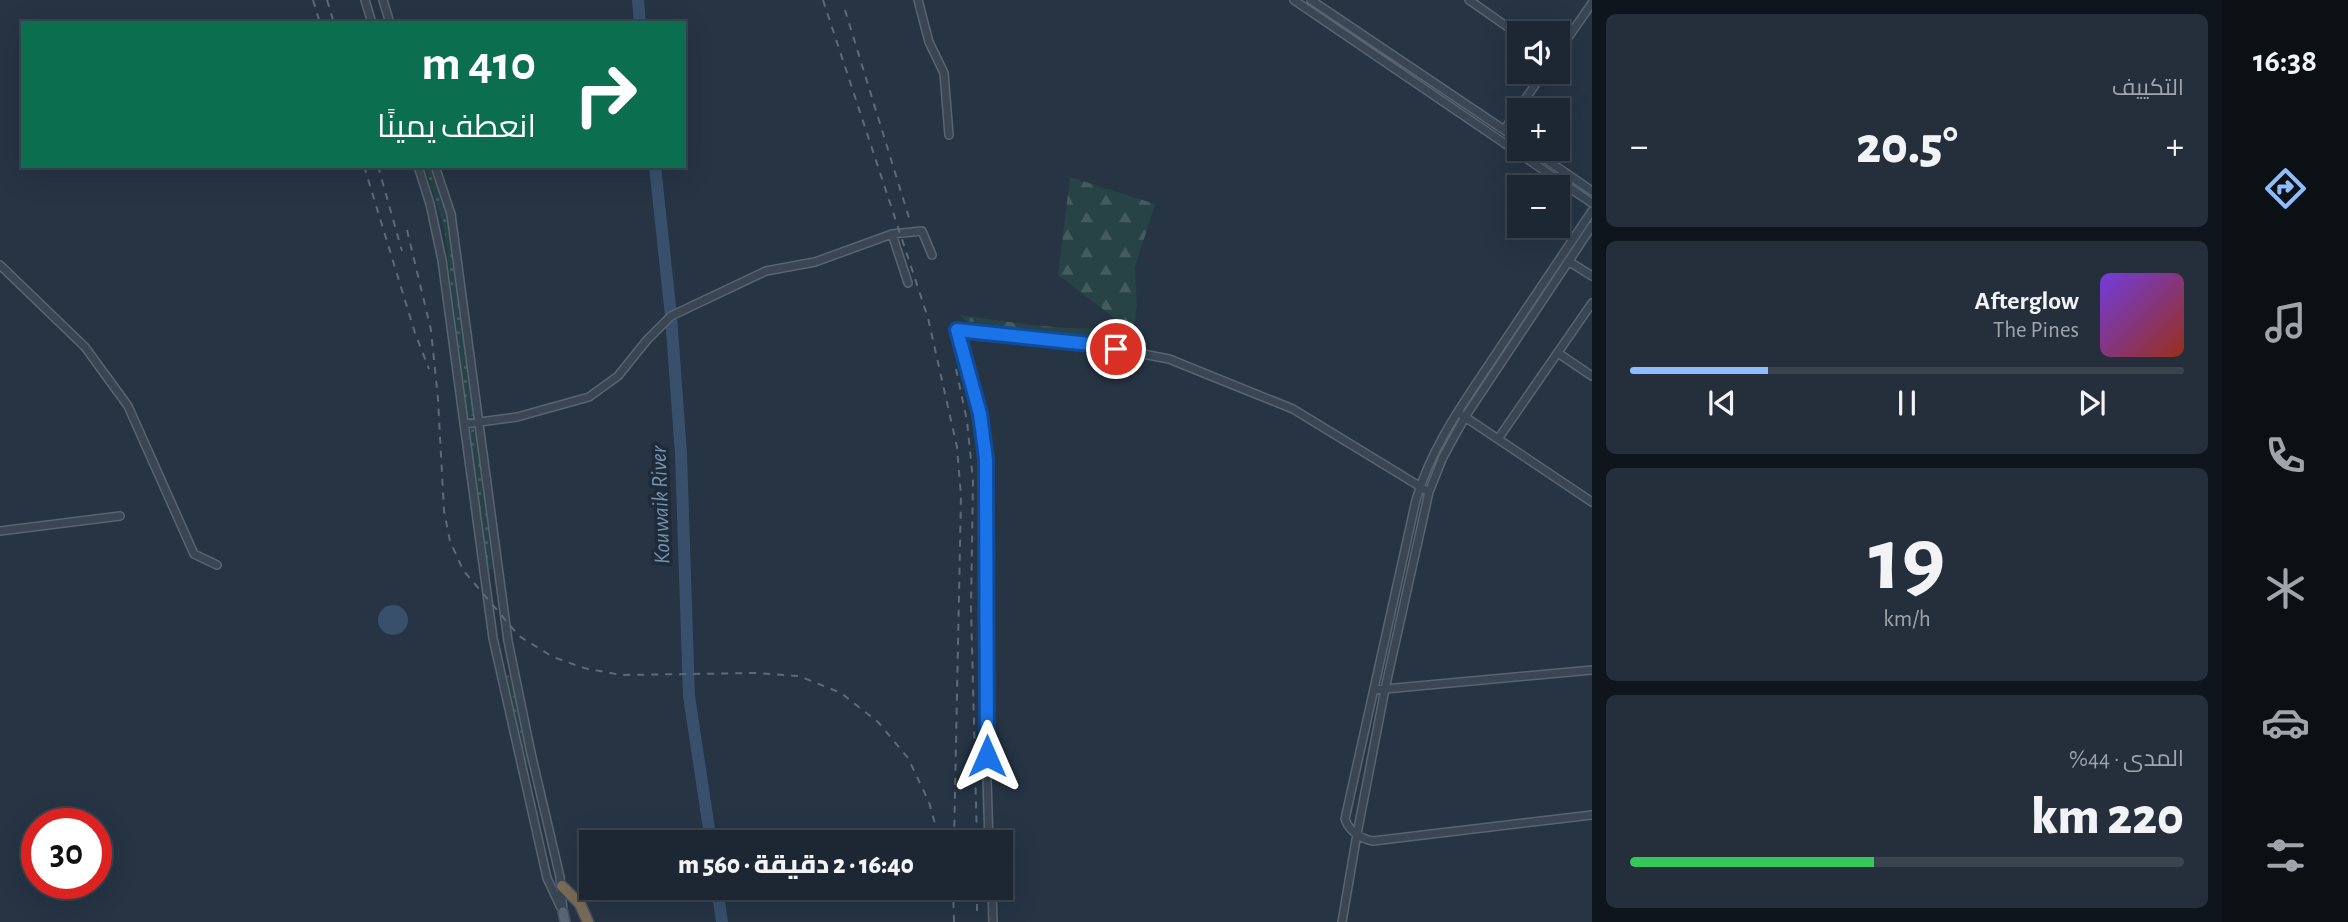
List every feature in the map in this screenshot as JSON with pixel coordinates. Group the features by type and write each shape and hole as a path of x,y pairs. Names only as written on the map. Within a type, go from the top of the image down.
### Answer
{"highway":[{"path":"562,886 580,904 588,922"}],"street":[{"path":"365,0 371,21"},
{"path":"383,0 389,21"},
{"path":"918,0 929,42 944,73 949,135"},
{"path":"1294,0 1592,203"},
{"path":"1311,0 1507,132"},
{"path":"1469,0 1507,27"},
{"path":"1570,34 1592,2"},
{"path":"1504,130 1536,84"},
{"path":"1548,161 1592,191"},
{"path":"419,168 430,204 442,260 493,638 547,878 564,917"},
{"path":"436,168 451,214 508,641 562,886 564,917"},
{"path":"1592,211 1438,444 1420,487 1345,812 1347,825 1357,834 1367,840 1381,841 1592,815"},
{"path":"1342,922 1385,690 1429,492 1443,457 1465,417 1592,226"},
{"path":"464,424 517,417 589,397 618,376 671,316 766,271 815,262 892,234 922,231 932,255"},
{"path":"892,234 908,284"},
{"path":"1568,261 1592,276"},
{"path":"0,265 85,347 128,406 194,554 217,565"},
{"path":"1498,439 1592,303"},
{"path":"989,830 986,459 980,414 957,330 1090,344 1169,359 1293,409 1429,492"},
{"path":"1558,353 1592,376"},
{"path":"1458,412 1592,502"},
{"path":"0,531 120,516"},
{"path":"1395,598 1405,600"},
{"path":"1374,690 1592,670"},
{"path":"992,900 993,922"}],"green space":[{"path":"426,168 433,168 450,226 474,416 467,417 444,228"},
{"path":"1070,177 1155,204 1135,267 1135,321 1126,331 1113,336 1091,337 965,321 960,315 1069,328 1109,326 1120,322 1058,275"},
{"path":"469,426 476,426 493,569 487,570"},
{"path":"510,675 529,763 523,764 504,677"}],"water":[{"path":"393,605 404,609 408,620 404,631 393,635 382,631 378,620 382,609"}],"waterway":[{"name":"Kouwaik River","path":"638,0 640,21"},
{"name":"Kouwaik River","path":"655,168 671,316 681,454 689,696 709,830"},
{"name":"Kouwaik River","path":"719,900 722,922"}],"railway":[{"path":"313,0 319,21"},
{"path":"327,0 333,21"},
{"path":"823,0 928,318 957,447 961,496 954,830"},
{"path":"845,10 910,221"},
{"path":"365,168 415,333 429,369"},
{"path":"379,168 402,251"},
{"path":"407,230 431,330 444,511 450,541 463,570 519,636 553,657 584,668 621,675 757,673 799,676 841,693 878,722 908,758 929,802 937,830"},
{"path":"956,369 967,421 973,480 971,607 977,830"},
{"path":"953,900 954,922"},
{"path":"977,900 977,911"}],"route":[{"path":"987,756 986,459 980,414 957,330 1116,349"}]}
